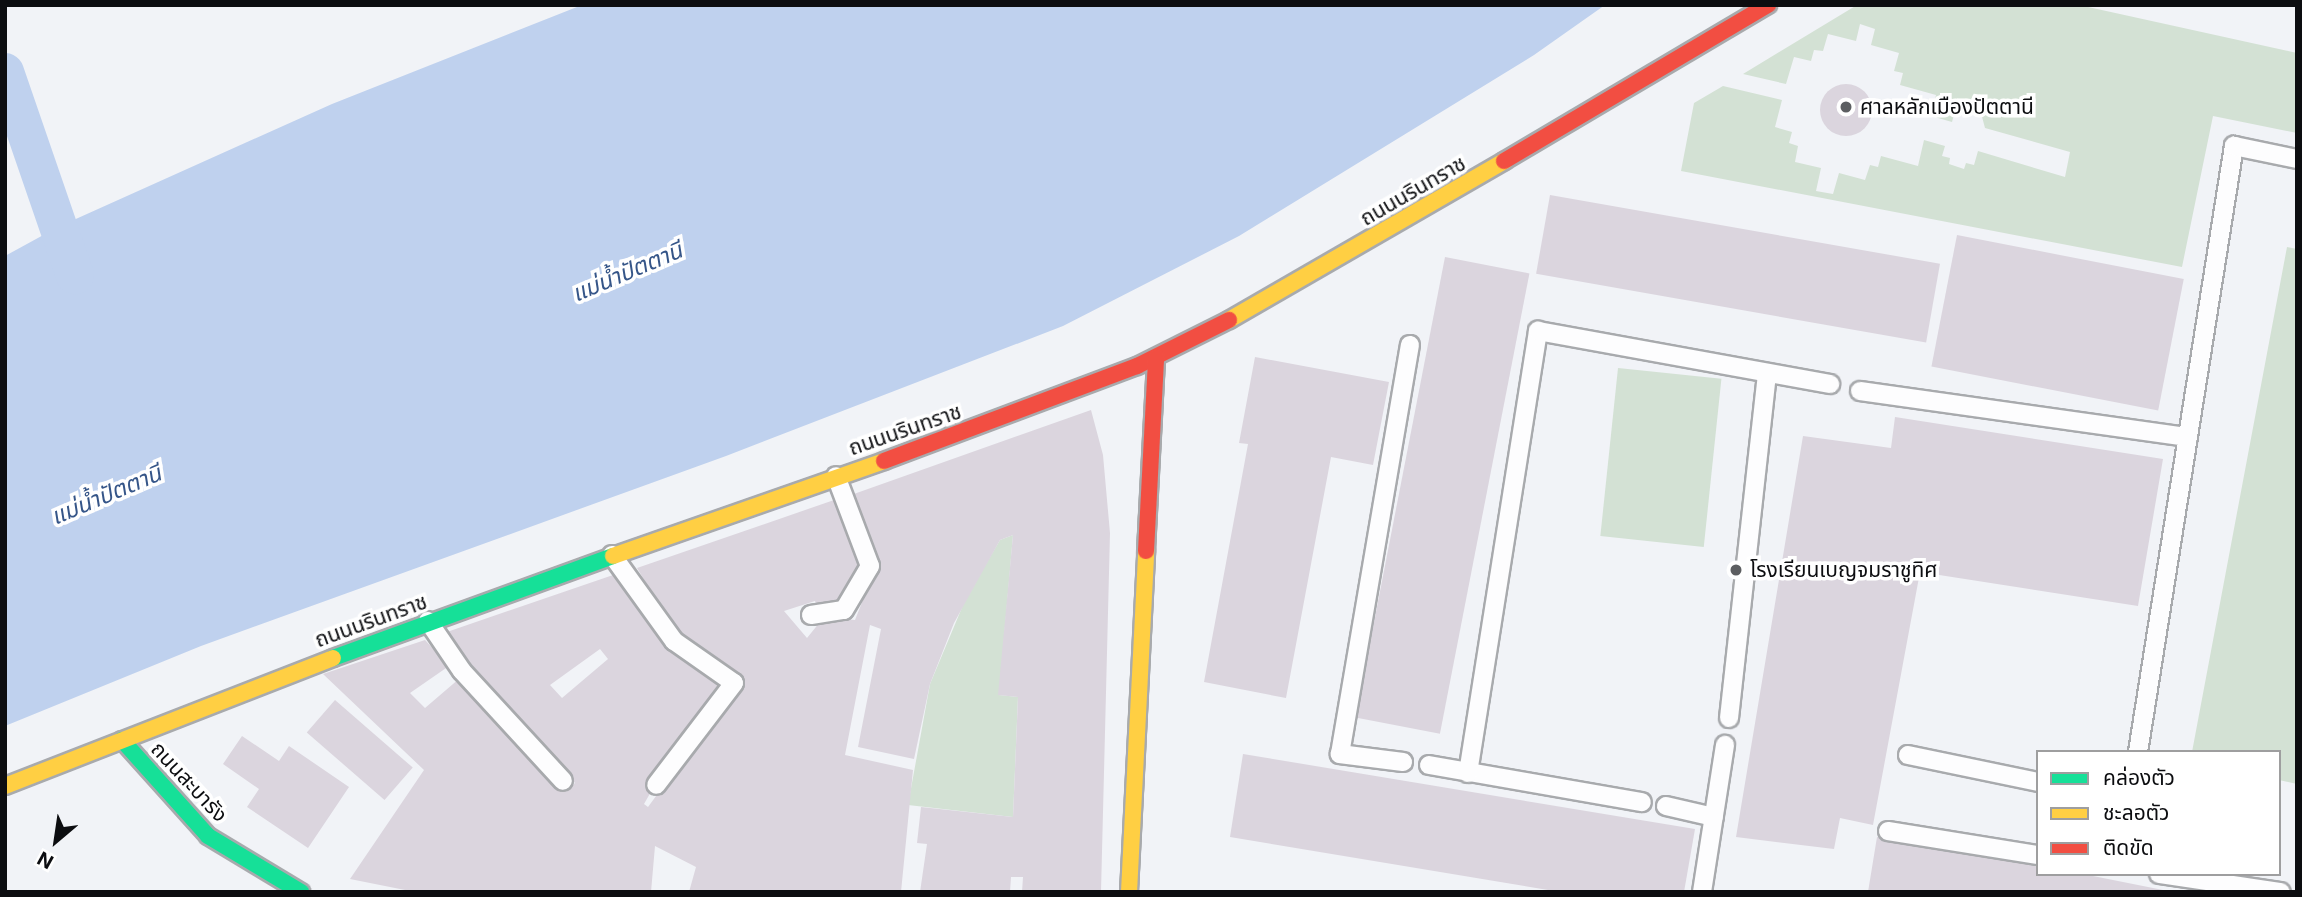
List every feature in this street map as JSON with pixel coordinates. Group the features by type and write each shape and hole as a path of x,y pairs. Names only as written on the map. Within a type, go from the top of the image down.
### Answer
{"street":[{"name":"ถนนนรินทราช","path":"5,786 428,621 611,554 836,477 1156,357 1259,305 1768,5"},
{"path":"1129,892 1156,357"},
{"name":"ถนนสะบารัง","path":"122,740 208,836 301,892"}],"lane":[{"path":"2138,750 2234,146 2297,159"},
{"path":"1468,773 1538,331 1830,384"},
{"path":"1403,762 1340,754 1410,345"},
{"path":"1728,718 1767,373"},
{"path":"1860,391 2188,437"},
{"path":"811,615 844,610 870,566 836,477"},
{"path":"611,554 674,640 734,683 656,785"},
{"path":"428,621 463,671 563,781"},
{"path":"1702,892 1725,746"},
{"path":"1908,755 2036,782"},
{"path":"1429,765 1642,802"},
{"path":"1666,806 1714,817"},
{"path":"1888,831 2036,855"},
{"path":"2173,876 2281,892"}],"green space":[{"path":"1857,5 2079,5 2297,53 2297,133 2213,116 2182,267 1681,171 1694,103 1723,86 1782,100 1775,127 1792,132 1789,143 1798,146 1795,162 1821,168 1816,191 1833,194 1839,173 1865,180 1870,165 1878,167 1881,156 1918,166 1924,140 1945,146 1942,156 1950,158 1949,164 1964,169 1966,163 1974,165 1978,151 2065,177 2070,152 1985,128 1981,113 1965,109 1955,111 1952,122 1931,116 1936,95 1900,85 1903,73 1894,71 1899,53 1871,45 1875,29 1860,24 1856,41 1828,34 1823,51 1814,50 1811,61 1794,57 1786,84 1743,74"},
{"path":"2287,247 2297,249 2297,784 2281,780 2281,750 2192,750"},
{"path":"1618,368 1721,379 1704,547 1600,536"},
{"path":"1013,535 999,695 1018,697 1013,817 908,805 930,684 966,598 1000,540"}],"water":[{"name":"แม่น้ำปัตตานี","path":"582,5 1605,5 1534,55 1239,236 1063,326 726,456 201,646 5,726 5,256 58,227 332,104"}],"building":[{"name":"ศาลหลักเมืองปัตตานี","path":"1846,84 1856,86 1864,92 1870,100 1870,120 1864,128 1856,134 1846,136 1836,134 1828,128 1822,120 1820,110 1822,100 1828,92 1836,86"},
{"path":"1550,195 1940,264 1926,343 1536,274"},
{"path":"1957,235 2184,279 2158,411 1931,367"},
{"path":"1445,257 1529,273 1440,734 1356,717"},
{"path":"1255,357 1389,382 1373,465 1331,457 1286,698 1204,682 1248,444 1239,443"},
{"path":"1091,410 1103,455 1110,533 1101,892 1022,892 1023,877 1011,877 1010,892 920,892 927,844 917,843 921,807 1013,817 1018,697 998,695 1013,535 1000,540 954,623 930,684 914,759 858,747 881,629 870,625 845,755 913,770 901,892 689,892 696,867 655,846 651,892 415,892 350,879 424,770 323,674 425,640 449,666 410,693 425,708 460,678 567,790 575,783 444,633 616,574 668,641 723,687 646,786 652,790 644,804 648,807 742,679 680,639 637,568 837,499 862,566 842,606 818,610 815,601 784,611 807,638 824,617 855,620 878,562 851,495","holes":["600,649 608,659 562,698 550,685"]},
{"path":"1895,417 2163,459 2138,606 1920,572 1873,825 1840,818 1834,849 1736,837 1803,436 1891,448"},
{"path":"335,700 413,768 385,800 307,732"},
{"path":"242,736 279,761 289,746 349,787 308,848 247,807 259,789 223,764"},
{"path":"1243,754 1695,829 1684,892 1560,892 1230,837"},
{"path":"1877,837 2036,866 2036,876 2093,876 2173,892 1868,892"}],"waterway":[{"path":"5,72 75,275"}],"traffic: fast":[{"path":"333,658 613,556"},
{"path":"122,740 208,836 301,892"}],"traffic: slow":[{"path":"1229,320 1504,161"},
{"path":"613,556 884,461"},
{"path":"1129,892 1146,551"},
{"path":"5,786 333,658"}],"traffic: jam":[{"path":"1504,161 1768,5"},
{"path":"884,461 1137,366 1229,320"},
{"path":"1146,551 1156,357"}],"place":[{"name":"ศาลหลักเมืองปัตตานี","path":"1846,107"},
{"name":"โรงเรียนเบญจมราชูทิศ","path":"1736,570"}]}
